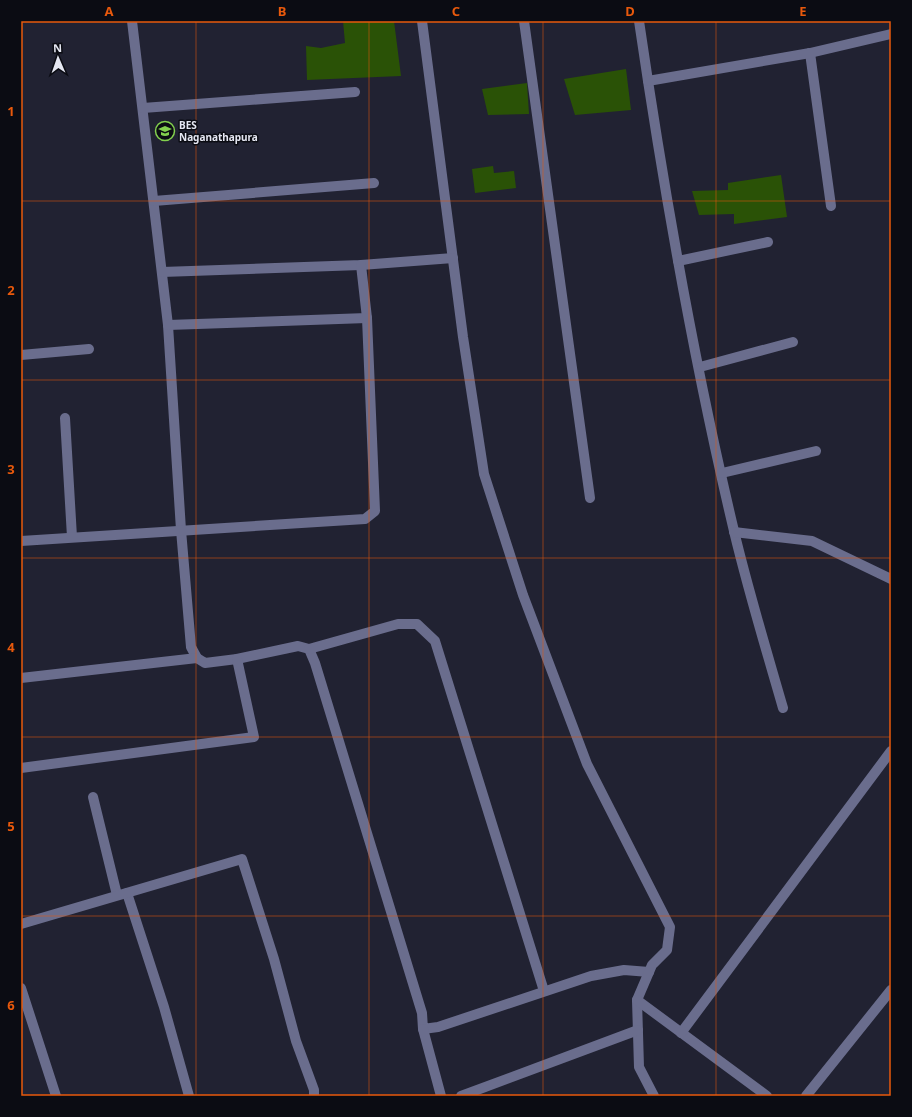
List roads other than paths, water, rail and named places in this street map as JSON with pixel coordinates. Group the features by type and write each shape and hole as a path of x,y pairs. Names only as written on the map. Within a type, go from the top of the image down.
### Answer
{"street":[{"path":"132,21 168,325 181,530 191,647 197,658"},
{"path":"422,21 452,258 484,474 523,595 587,764 670,927 667,950 652,965 637,1000 639,1067 654,1096"},
{"path":"524,21 590,498"},
{"path":"639,21 666,199 734,532 783,708"},
{"path":"648,81 810,53 891,34"},
{"path":"810,53 831,206"},
{"path":"143,108 355,92"},
{"path":"154,201 374,183"},
{"path":"678,261 768,242"},
{"path":"162,272 362,265 452,258"},
{"path":"21,540 350,521 365,519 375,511 367,318 362,265"},
{"path":"168,325 367,318"},
{"path":"700,367 793,342"},
{"path":"21,355 89,349"},
{"path":"65,418 72,537"},
{"path":"722,473 816,451"},
{"path":"734,532 812,541 891,579"},
{"path":"21,678 197,658 205,662 237,659 298,646 308,649 398,624 417,624 435,641 544,991"},
{"path":"308,649 315,663 396,924 422,1013 423,1029 441,1096"},
{"path":"21,768 254,737 237,659"},
{"path":"681,1032 891,751"},
{"path":"93,797 117,895"},
{"path":"21,924 242,859 274,959 296,1041 314,1090 314,1096"},
{"path":"127,892 164,1007 189,1096"},
{"path":"423,1029 438,1027 591,976 624,970 649,972"},
{"path":"21,988 56,1096"},
{"path":"806,1096 891,990"},
{"path":"637,1000 767,1096"},
{"path":"461,1096 638,1030"}],"place":[{"name":"BES Naganathapura","path":"165,131"}]}
